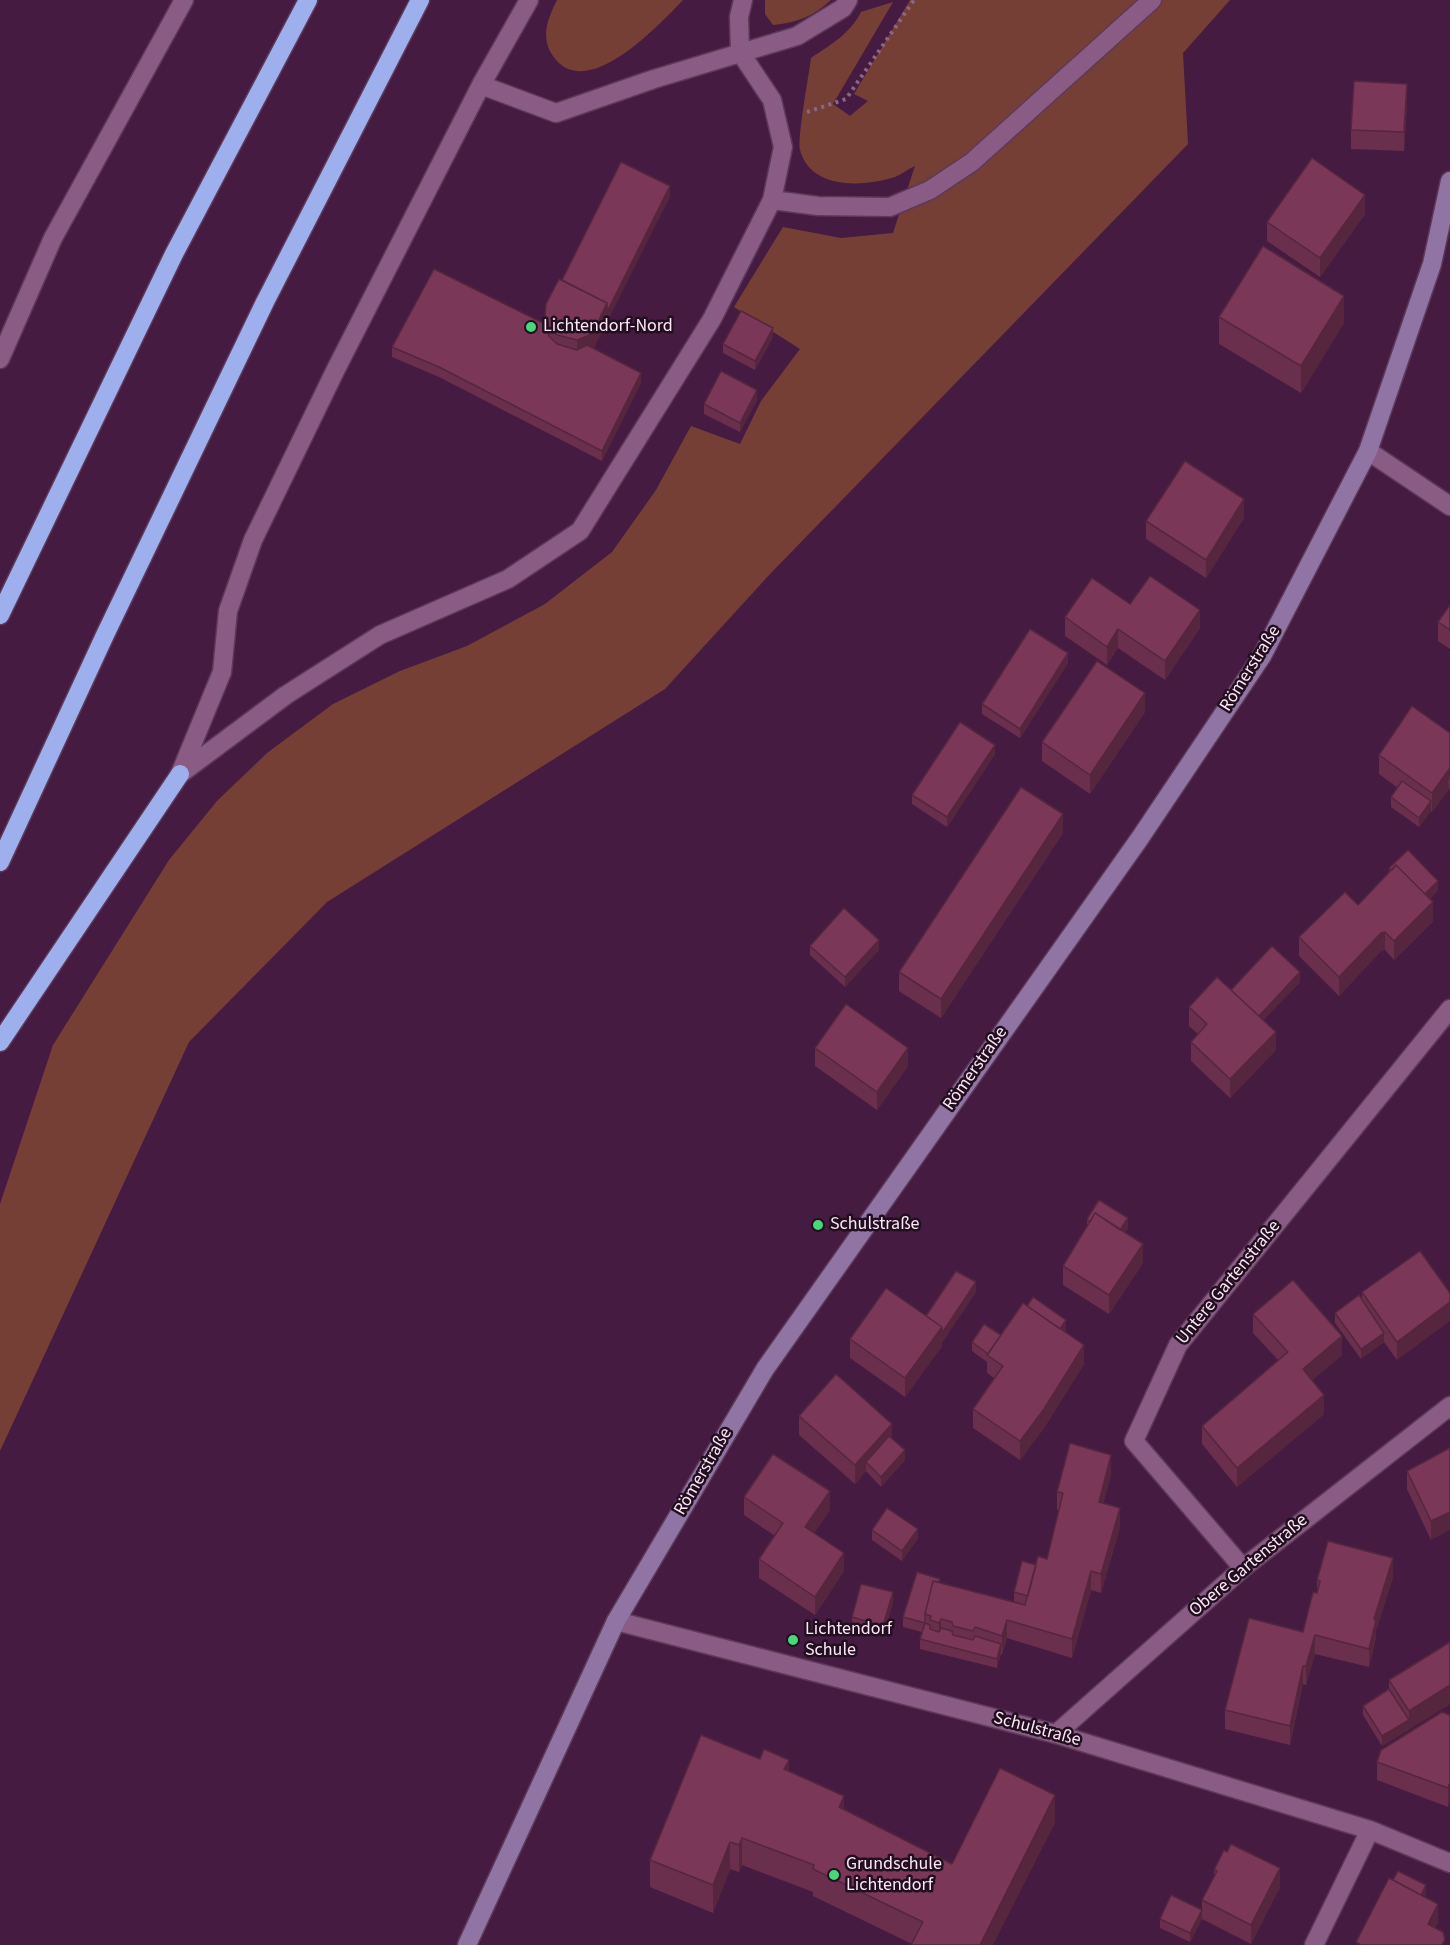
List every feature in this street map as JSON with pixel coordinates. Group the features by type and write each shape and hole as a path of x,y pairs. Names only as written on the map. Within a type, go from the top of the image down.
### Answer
{"highway":[{"path":"0,615 174,254 308,0"},
{"path":"0,862 110,624 265,302 420,0"},
{"path":"0,1042 180,774"}],"street":[{"path":"0,359 53,238 184,0"},
{"path":"180,774 222,672 228,611 253,540 336,369 481,85 529,0"},
{"path":"180,774 286,695 380,635 508,579 580,531 712,319 772,200 783,147 772,100 740,52 739,17 743,0"},
{"path":"481,85 556,113 740,52 797,36 843,8 848,0"},
{"path":"772,200 818,206 890,207 930,190 972,162 1152,0"},
{"name":"Römerstraße","path":"467,1945 616,1621 790,1330 1135,845 1262,656 1368,450 1432,264 1450,181"},
{"path":"1368,450 1450,506"},
{"name":"Untere Gartenstraße","path":"1243,1568 1134,1441 1178,1345 1450,1009"},
{"name":"Obere Gartenstraße","path":"1056,1734 1243,1568 1450,1406"},
{"name":"Schulstraße","path":"616,1621 1056,1734 1370,1830 1450,1863"},
{"path":"1314,1945 1370,1830"}],"path":[{"path":"778,122 846,99 914,0"}],"shaded area":[{"path":"557,0 683,0 657,26 621,55 602,66 584,71 567,68 553,56 549,49 547,28"},
{"path":"765,0 831,0 804,18 773,25 765,14"},
{"path":"910,0 1230,0 1183,53 1188,144 770,574 665,689 327,902 189,1042 0,1451 0,1204 53,1045 169,860 217,801 267,753 333,704 400,671 467,646 545,604 612,552 656,490 691,426 740,444 761,401 800,349 734,307 783,227 841,238 893,233 915,166 895,177 868,183 854,183 826,179 806,163 800,150 800,143 811,58 845,33 861,12 893,2 833,104 850,116 868,101 854,94"}],"building":[{"path":"1354,81 1407,84 1404,132 1351,130"},
{"path":"1312,158 1365,195 1320,258 1267,222"},
{"path":"621,162 670,186 607,312 607,303 562,280"},
{"path":"1263,246 1344,296 1301,366 1219,317"},
{"path":"434,269 545,324 549,336 557,344 577,350 587,345 641,373 602,451 439,367 392,347"},
{"path":"559,279 607,303 594,330 577,340 557,335 549,327 545,315 546,304"},
{"path":"741,311 773,328 755,361 723,344"},
{"path":"721,371 757,390 740,423 704,404"},
{"path":"1185,461 1244,499 1206,560 1146,521"},
{"path":"1150,576 1200,610 1165,661 1118,629 1107,647 1065,617 1092,578 1130,604"},
{"path":"1450,605 1450,630 1438,622"},
{"path":"1030,629 1068,653 1020,729 982,704"},
{"path":"1097,661 1145,693 1090,775 1042,742"},
{"path":"1412,706 1450,733 1450,768 1432,793 1379,755"},
{"path":"960,722 995,745 947,817 912,795"},
{"path":"1402,781 1431,801 1419,818 1391,797"},
{"path":"1021,787 1063,814 941,999 899,972"},
{"path":"1408,850 1438,881 1425,894 1396,865 1392,870 1389,868"},
{"path":"1396,865 1433,902 1394,941 1385,932 1381,933 1339,977 1299,937 1345,892 1358,905"},
{"path":"844,908 879,940 845,977 810,946"},
{"path":"1272,946 1300,972 1259,1016 1231,990"},
{"path":"1217,977 1276,1032 1230,1079 1191,1042 1207,1024 1189,1007"},
{"path":"846,1004 908,1048 877,1092 815,1048"},
{"path":"1099,1200 1128,1218 1120,1230 1095,1213 1090,1222 1087,1219"},
{"path":"1095,1213 1143,1244 1109,1295 1063,1266"},
{"path":"1420,1251 1450,1293 1450,1302 1397,1342 1362,1292"},
{"path":"956,1271 976,1282 942,1333 942,1327 926,1316"},
{"path":"1293,1280 1342,1336 1303,1369 1324,1395 1237,1468 1202,1426 1288,1352 1253,1314"},
{"path":"886,1288 942,1327 905,1378 850,1339"},
{"path":"1359,1295 1384,1333 1361,1349 1335,1313"},
{"path":"1033,1297 1066,1320 1060,1329 1027,1306"},
{"path":"1023,1303 1084,1345 1044,1409 1020,1441 973,1409 1003,1366 987,1355"},
{"path":"984,1324 1001,1335 988,1354 972,1342"},
{"path":"836,1374 892,1424 855,1465 799,1416"},
{"path":"889,1436 905,1450 881,1477 866,1462"},
{"path":"1070,1443 1111,1455 1099,1502 1120,1508 1101,1574 1091,1571 1072,1639 1007,1620 1002,1636 975,1627 973,1631 953,1626 952,1622 941,1619 939,1623 930,1620 931,1616 925,1614 933,1581 1025,1605 1038,1556 1047,1559 1063,1493 1057,1492"},
{"path":"1450,1448 1450,1512 1431,1521 1407,1471"},
{"path":"773,1454 830,1491 805,1527 844,1553 815,1597 759,1559 783,1523 744,1497"},
{"path":"887,1508 918,1529 902,1551 872,1530"},
{"path":"1328,1541 1393,1558 1374,1619 1376,1620 1369,1649 1315,1635 1306,1666 1303,1666 1290,1726 1225,1710 1249,1618 1303,1632 1313,1592 1317,1593 1320,1581 1317,1580"},
{"path":"1022,1561 1036,1565 1028,1596 1014,1592"},
{"path":"917,1572 940,1579 939,1582 933,1581 925,1623 903,1617"},
{"path":"861,1584 893,1592 883,1626 852,1617"},
{"path":"925,1623 930,1625 930,1629 939,1632 941,1628 952,1631 953,1635 973,1640 975,1636 1001,1644 997,1659 920,1639"},
{"path":"1450,1642 1450,1685 1409,1711 1389,1680"},
{"path":"1389,1689 1409,1720 1382,1736 1363,1706"},
{"path":"1442,1712 1450,1715 1450,1782 1448,1788 1377,1762 1381,1750"},
{"path":"701,1735 760,1759 764,1749 789,1760 784,1769 844,1796 839,1807 952,1864 1000,1768 1055,1795 980,1945 911,1945 923,1922 813,1869 814,1865 742,1838 739,1845 730,1842 713,1885 650,1860"},
{"path":"1231,1844 1280,1868 1251,1925 1202,1900 1217,1871 1214,1870 1224,1850 1227,1852"},
{"path":"1398,1871 1426,1885 1421,1895 1393,1880"},
{"path":"1389,1878 1438,1904 1428,1924 1443,1932 1445,1939 1442,1945 1361,1945 1356,1942"},
{"path":"1171,1895 1202,1910 1190,1933 1160,1919"}],"place":[{"name":"Lichtendorf-Nord","path":"531,327"},
{"name":"Schulstraße","path":"818,1225"},
{"name":"Lichtendorf Schule","path":"793,1640"},
{"name":"Grundschule Lichtendorf","path":"834,1875"}]}
